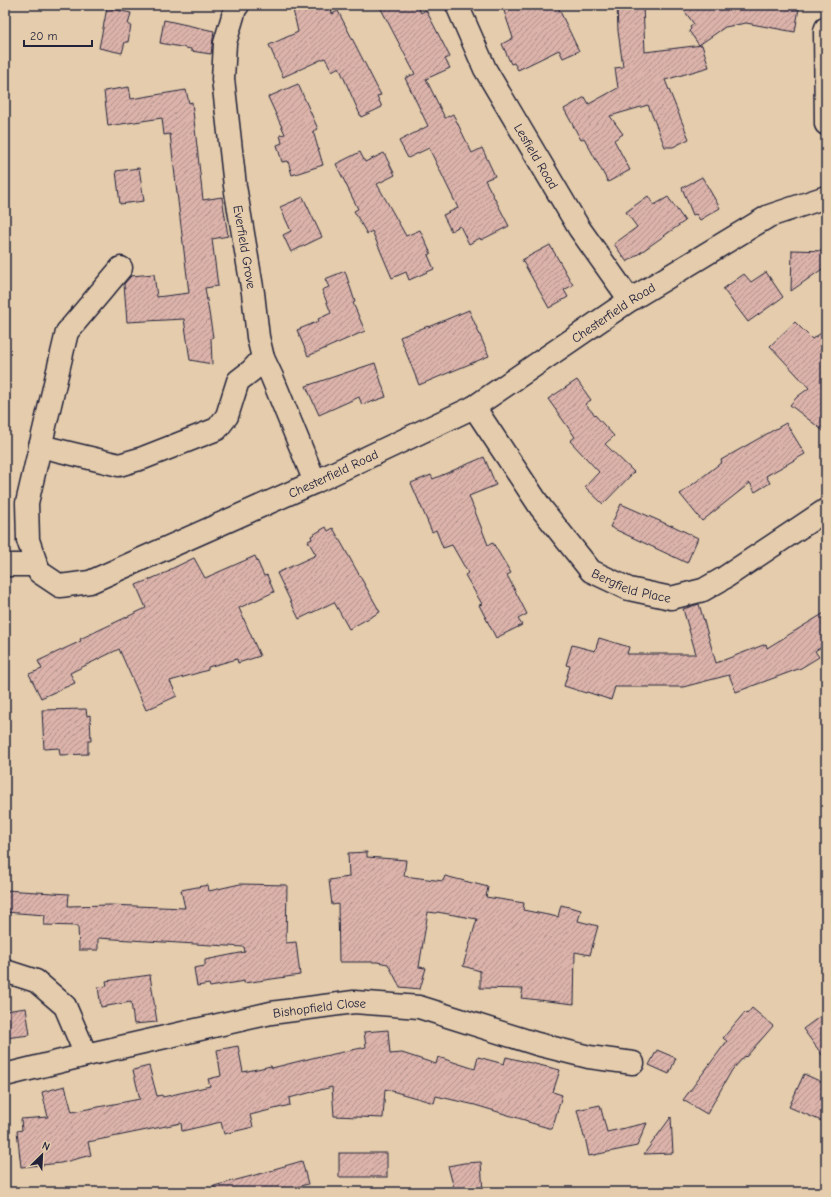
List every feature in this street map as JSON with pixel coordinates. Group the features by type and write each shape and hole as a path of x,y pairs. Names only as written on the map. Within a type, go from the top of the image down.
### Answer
{"street":[{"name":"Everfield Grove","path":"238,5 235,9 225,43 224,79 235,186 254,293 258,337 263,358 314,482"},
{"name":"Lesfield Road","path":"457,5 485,69 579,228 630,300"},
{"path":"826,28 826,124"},
{"name":"Chesterfield Road","path":"121,268 67,332 27,504 28,540 39,572 60,586 90,582 314,482 474,407 630,300 769,216 826,197"},
{"path":"40,446 119,465 143,458 211,432 217,429 227,416 238,381 251,371 263,358"},
{"name":"Bergfield Place","path":"474,407 541,508 591,571 629,589 671,598 703,590 724,578 826,510"},
{"path":"5,565 37,565"},
{"path":"5,971 36,980 65,1006 86,1055"},
{"name":"Bishopfield Close","path":"5,1075 271,1013 354,1002 420,1007 537,1044 589,1057 634,1063"}],"building":[{"path":"292,5 331,5 332,14 338,11 381,95 377,96 382,107 361,117 339,67 332,71 325,58 283,77 269,45 298,32"},
{"path":"379,5 417,5 421,13 426,10 450,57 445,59 450,68 426,79 445,118 453,114 472,153 482,148 495,176 485,180 509,226 481,240 480,238 469,244 460,226 451,231 443,215 458,208 429,148 408,158 399,141 428,126 405,78 415,74"},
{"path":"502,5 557,5 579,51 563,58 559,50 518,70 514,63 511,64 502,44 513,38"},
{"path":"617,5 643,5 645,52 702,45 709,67 665,80 689,139 673,147 665,147 648,105 610,116 623,134 614,140 630,170 608,182 584,138 581,140 564,109 585,97 589,104 618,88 615,68 623,67 618,31"},
{"path":"680,5 781,5 799,8 795,32 746,23 725,27 699,45 689,31 691,29 690,27 694,24"},
{"path":"107,8 131,13 128,25 131,25 128,42 125,42 122,53 99,48"},
{"path":"164,20 214,31 211,54 191,51 191,49 160,43"},
{"path":"298,84 318,129 313,131 323,165 292,175 288,161 282,162 277,145 282,143 280,135 285,134 268,97"},
{"path":"129,87 131,99 186,90 189,103 192,102 203,200 222,197 228,236 212,239 218,286 205,288 213,337 211,338 212,364 190,360 184,319 127,322 124,284 131,276 154,274 157,297 189,293 170,134 164,135 162,118 108,126 104,91"},
{"path":"360,152 365,162 384,153 395,175 377,184 406,236 420,230 431,254 428,255 434,269 409,280 406,272 392,278 372,231 367,234 354,211 358,209 336,164"},
{"path":"139,168 144,201 120,204 116,171"},
{"path":"702,177 720,208 700,220 696,214 693,215 682,188"},
{"path":"648,196 654,205 668,197 685,221 627,262 614,244 637,227 626,212"},
{"path":"303,197 322,237 291,252 283,235 291,231 280,207"},
{"path":"550,245 573,285 564,290 568,297 549,308 522,260"},
{"path":"792,250 826,251 825,267 791,291"},
{"path":"345,271 355,302 353,303 365,331 308,356 297,330 319,321 318,319 331,313 322,290 329,287 325,279"},
{"path":"766,272 783,297 748,322 723,289 744,274 751,282"},
{"path":"469,310 489,356 419,385 400,337"},
{"path":"795,322 812,339 826,330 826,433 790,405 797,397 809,388 770,346"},
{"path":"375,363 386,397 362,405 359,397 319,415 306,386"},
{"path":"577,380 591,400 585,404 614,436 605,444 634,472 603,504 585,487 599,472 570,441 575,437 548,399"},
{"path":"786,423 805,454 766,476 770,483 755,492 750,483 702,521 680,494 722,462 721,460"},
{"path":"484,457 496,485 469,496 488,545 493,543 511,573 507,575 527,614 518,619 522,625 496,638 479,605 482,604 465,575 468,573 452,545 443,548 436,530 432,532 411,483 431,475 433,479"},
{"path":"621,504 698,538 687,563 610,527"},
{"path":"326,527 328,531 333,528 380,612 349,629 334,602 299,619 277,573 316,555 308,541 312,539 311,536"},
{"path":"255,556 264,576 267,575 274,592 239,608 260,656 238,663 237,659 208,667 208,670 170,681 177,696 146,710 119,649 70,673 75,683 41,698 29,674 42,669 38,661 81,641 80,639 146,608 136,585 170,571 169,570 194,558 205,578"},
{"path":"699,604 716,663 766,644 767,648 826,612 826,644 815,651 819,657 801,668 736,692 729,675 683,687 615,687 611,700 564,686 570,666 566,665 572,645 595,651 599,638 629,647 627,654 696,654 683,609"},
{"path":"86,709 87,716 90,715 91,741 88,741 88,754 60,755 59,748 44,749 42,710"},
{"path":"367,852 367,857 406,860 404,876 443,881 445,876 488,887 486,897 524,903 523,910 558,917 561,905 581,910 578,921 598,926 590,955 575,952 574,1004 521,998 523,989 480,988 480,971 463,966 477,919 437,912 428,912 419,967 426,968 420,989 400,987 388,964 377,962 339,962 338,904 332,905 329,880 349,877 348,853"},
{"path":"240,884 287,885 286,943 296,942 300,975 244,983 244,981 210,987 209,984 197,986 194,968 205,966 205,960 245,952 244,947 98,938 98,950 79,950 78,926 44,925 45,915 5,912 5,890 69,894 68,906 110,905 185,908 181,890 208,885 209,891"},
{"path":"150,975 157,1022 134,1024 131,1002 101,1007 98,987 107,986 106,981"},
{"path":"26,1008 30,1035 5,1038 5,1011"},
{"path":"752,1008 773,1026 746,1057 745,1056 732,1070 707,1114 683,1100 727,1041 723,1038 745,1012 747,1014"},
{"path":"826,1012 826,1060 803,1029"},
{"path":"388,1030 390,1054 402,1053 436,1064 438,1057 475,1069 478,1057 504,1064 506,1057 560,1070 553,1092 562,1095 552,1129 475,1105 436,1096 434,1103 385,1089 383,1118 334,1116 332,1087 289,1098 290,1105 250,1115 253,1127 224,1134 221,1122 182,1131 181,1123 88,1142 91,1155 61,1163 21,1167 17,1131 22,1130 21,1119 48,1117 42,1092 65,1086 72,1112 140,1099 133,1070 149,1066 157,1096 162,1095 163,1097 210,1086 208,1079 221,1076 217,1050 238,1046 243,1072 271,1066 272,1068 320,1056 366,1047 364,1032"},
{"path":"657,1050 676,1058 669,1074 649,1065"},
{"path":"804,1074 826,1084 826,1123 789,1107"},
{"path":"600,1105 607,1132 647,1123 637,1146 589,1156 577,1110"},
{"path":"671,1117 673,1153 644,1154"},
{"path":"339,1153 387,1153 387,1177 339,1177"},
{"path":"302,1161 308,1184 277,1192 214,1192 214,1186"},
{"path":"481,1162 483,1192 455,1192 448,1166"}]}
